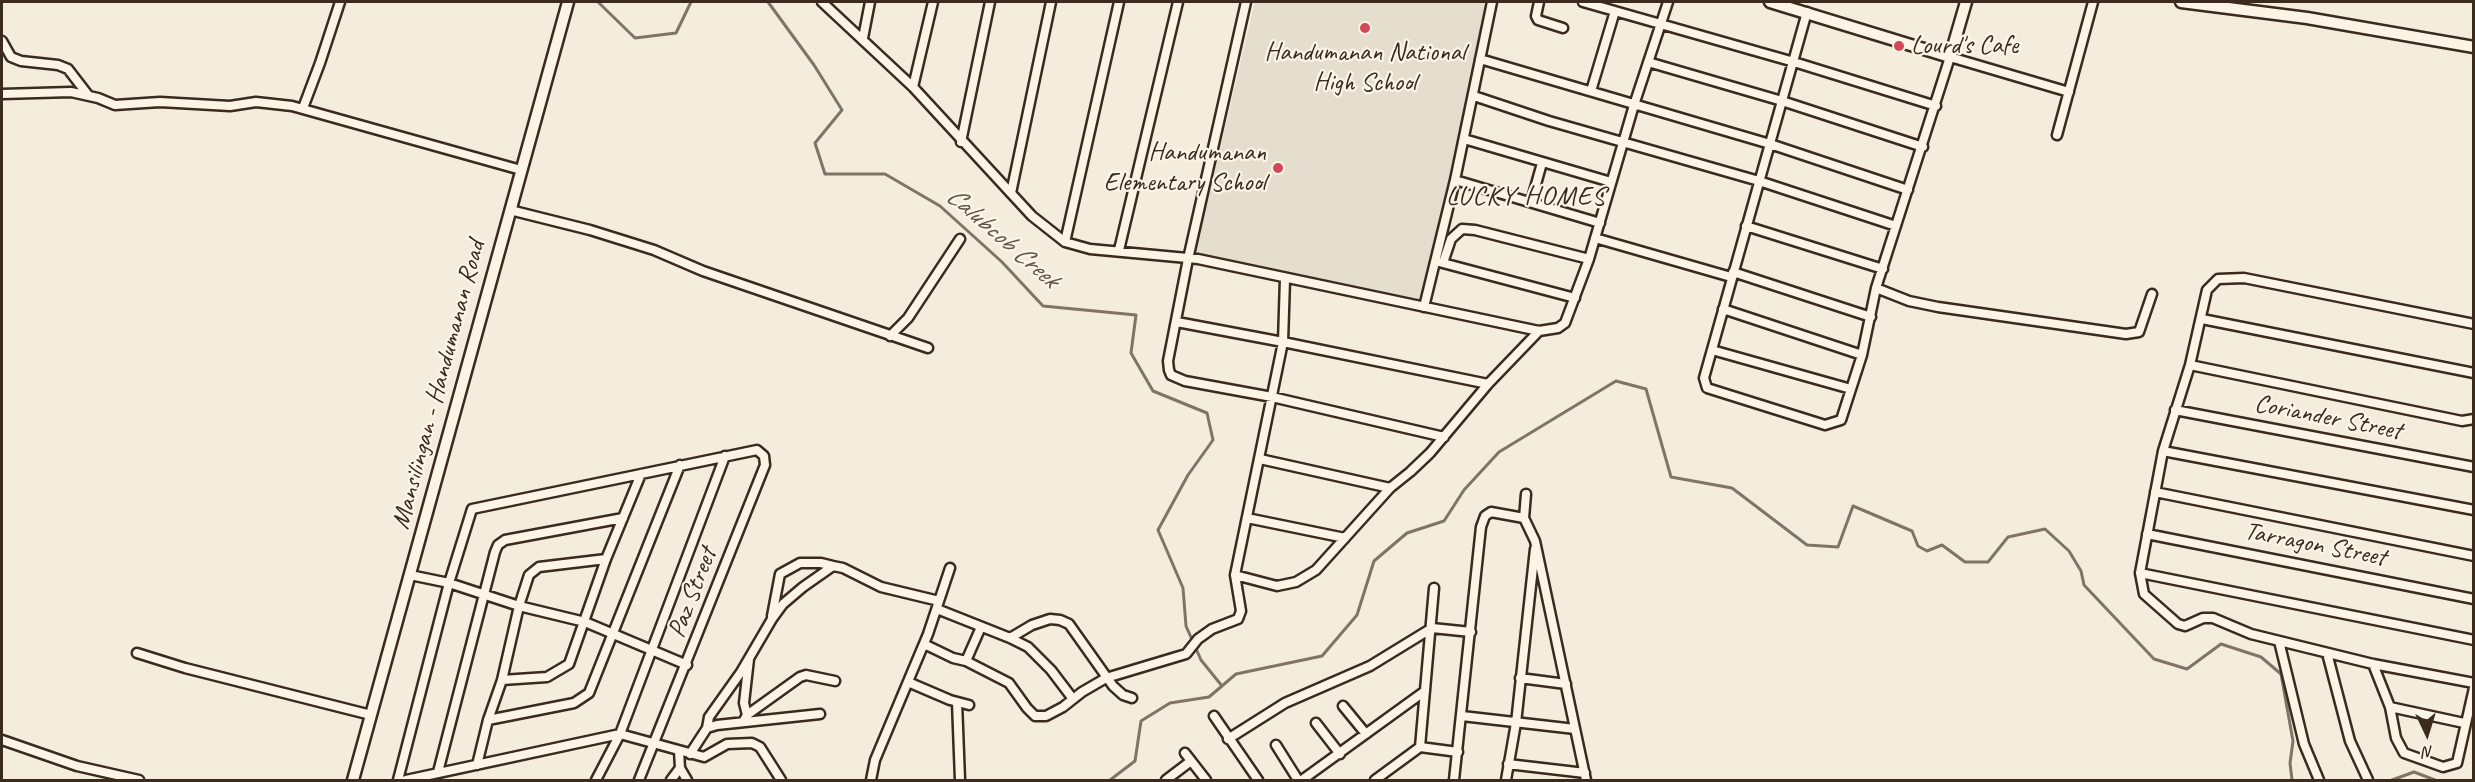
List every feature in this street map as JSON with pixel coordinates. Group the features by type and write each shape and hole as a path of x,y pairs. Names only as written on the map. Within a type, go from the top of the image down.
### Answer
{"street":[{"path":"303,108 340,2"},
{"name":"Mansilingan - Handumanan Road","path":"353,780 568,2"},
{"path":"822,2 913,87 961,142 1032,216 1065,242 1090,249 1197,259 1539,331 1558,328 1565,323 1575,298 1668,2"},
{"path":"863,38 870,2"},
{"path":"913,87 933,2"},
{"path":"961,142 990,2"},
{"path":"1011,193 1051,2"},
{"path":"1065,242 1119,2"},
{"path":"1119,250 1179,2"},
{"path":"1246,2 1188,259 1168,361 1171,375 1185,381 1272,397 1444,438"},
{"path":"1424,307 1439,262 1492,2"},
{"path":"1539,2 1536,16 1538,20 1563,28"},
{"path":"1583,2 1794,62 1936,106"},
{"path":"1770,2 1788,4 1950,57 2069,92"},
{"path":"1807,12 1704,378 1707,388 1826,425 1841,420 1862,356 1876,288 1936,106 1966,2"},
{"path":"2058,135 2093,2"},
{"path":"2181,2 2307,18 2474,47"},
{"path":"1590,91 1615,11"},
{"path":"2,41 11,57 21,61 58,64 68,69 88,95"},
{"path":"1480,60 1770,144 1908,190"},
{"path":"1648,62 1782,101 1923,147"},
{"path":"2,94 71,92 88,95 115,105 160,102 230,106 256,102 303,108 521,170"},
{"path":"1474,96 1624,143 1759,181 1896,226"},
{"path":"1464,139 1611,182"},
{"path":"1531,202 1542,163"},
{"path":"1455,180 1600,224"},
{"path":"510,210 654,250 703,271 928,348"},
{"path":"1746,226 1883,268"},
{"path":"1439,262 1451,239 1462,229 1475,230 1589,259"},
{"path":"1595,238 1732,275 1871,317"},
{"path":"890,336 908,318 960,239"},
{"path":"1439,262 1575,298"},
{"path":"2474,324 2244,278 2218,279 2207,290 2190,365 2163,451 2140,573 2144,594 2178,624 2185,626 2203,618 2213,618 2251,634 2279,641 2373,663 2474,682"},
{"path":"924,644 953,658 966,661 1009,683 1035,716 1046,716 1106,678 1186,654 1198,639 1212,628 1238,619 1241,611 1235,575 1283,342 1286,279"},
{"path":"1876,288 1909,301 1938,307 2126,334 2139,332 2152,294"},
{"path":"1723,309 1862,356"},
{"path":"2202,319 2474,373"},
{"path":"1177,322 1488,384"},
{"path":"1235,575 1277,586 1296,582 1316,570 1389,488 1410,472 1444,438 1488,384 1539,331"},
{"path":"1712,350 1851,389"},
{"path":"2190,365 2462,421 2474,419"},
{"name":"Coriander Street","path":"2175,410 2474,467"},
{"name":"Paz Street","path":"639,780 687,665 765,465 764,456 757,450 725,456"},
{"path":"2163,451 2474,510"},
{"path":"398,780 449,583 469,513 476,506 725,456"},
{"path":"596,780 620,734 725,456"},
{"path":"1260,459 1389,488"},
{"path":"488,720 574,703 589,693 680,465"},
{"path":"502,680 547,676 569,664 606,558 641,474"},
{"path":"2155,492 2474,556"},
{"path":"1508,764 1585,777 1535,541 1524,518 1526,494"},
{"path":"1454,780 1481,527 1485,516 1491,512 1524,518"},
{"path":"438,772 495,552 505,540 623,518"},
{"path":"1247,518 1345,538"},
{"name":"Tarragon Street","path":"2147,534 2474,598"},
{"path":"1506,780 1516,723 1535,541"},
{"path":"477,765 529,575 539,567 606,558"},
{"path":"772,619 780,574 800,563 821,563 843,568 881,587 938,605 1028,647 1040,658 1073,699"},
{"path":"690,754 707,728 709,717 783,604 832,566"},
{"path":"871,780 876,760 924,644 950,568"},
{"path":"2140,573 2474,640"},
{"path":"410,576 449,583 519,606 585,622 687,665"},
{"path":"1420,747 1434,588"},
{"path":"1010,638 1032,625 1050,619 1069,624 1106,678 1123,696 1132,698"},
{"path":"966,661 981,627"},
{"path":"1228,739 1285,703 1371,666 1431,628 1471,632"},
{"path":"2279,641 2304,744 2319,780"},
{"path":"2327,652 2350,741 2368,780"},
{"path":"137,653 185,668 371,715"},
{"path":"745,718 744,703 749,658"},
{"path":"2373,663 2390,707 2396,738 2404,753 2443,767 2457,763 2464,723 2474,688"},
{"path":"745,718 800,677 806,675 835,681"},
{"path":"1520,678 1566,684"},
{"path":"908,682 969,705"},
{"path":"1276,745 1300,780 1340,754 1425,691"},
{"path":"957,702 960,780"},
{"path":"1343,706 1366,734"},
{"path":"2390,707 2464,723"},
{"path":"707,728 745,718 820,714"},
{"path":"1214,716 1258,780"},
{"path":"1462,716 1575,729"},
{"path":"1316,723 1340,754"},
{"path":"406,780 620,734 704,757 727,744 752,742 760,747 781,780"},
{"path":"2,740 77,766 139,780"},
{"path":"1375,780 1420,747 1458,752"},
{"path":"679,751 680,768 687,780"},
{"path":"1185,753 1206,780"},
{"path":"1166,780 1191,761"},
{"path":"671,780 680,768"}],"shaded area":[{"path":"1255,2 1487,2 1464,105 1448,203 1422,301 1195,254"}],"waterway":[{"name":"Calubcob Creek","path":"598,2 635,38 676,33 691,2"},
{"name":"Calubcob Creek","path":"768,2 814,65 842,110 815,143 825,174 885,174 940,206 1002,262 1043,306 1136,315 1131,353 1153,391 1207,413 1213,440 1188,475 1158,530 1183,588 1186,626 1201,660 1222,686"},
{"path":"1110,780 1135,761 1141,721 1170,703 1209,697 1236,674 1322,656 1357,615 1374,561 1407,533 1444,521 1464,490 1499,452 1616,381 1646,389 1671,477 1732,488 1807,545 1838,547 1853,506 1912,531 1918,546 1927,551 1942,545 1965,562 1988,562 2008,537 2045,529 2069,551 2081,571 2084,585 2154,659 2187,669 2221,644 2261,657 2281,674 2293,741 2290,763 2292,780"},
{"path":"2392,780 2414,772 2435,780"}],"place":[{"name":"Handumanan National High School","path":"1365,28"},
{"name":"Lourd's Cafe","path":"1899,46"},
{"name":"Handumanan Elementary School","path":"1278,168"}],"district":[{"name":"LUCKY HOMES","path":"1526,197"}]}
